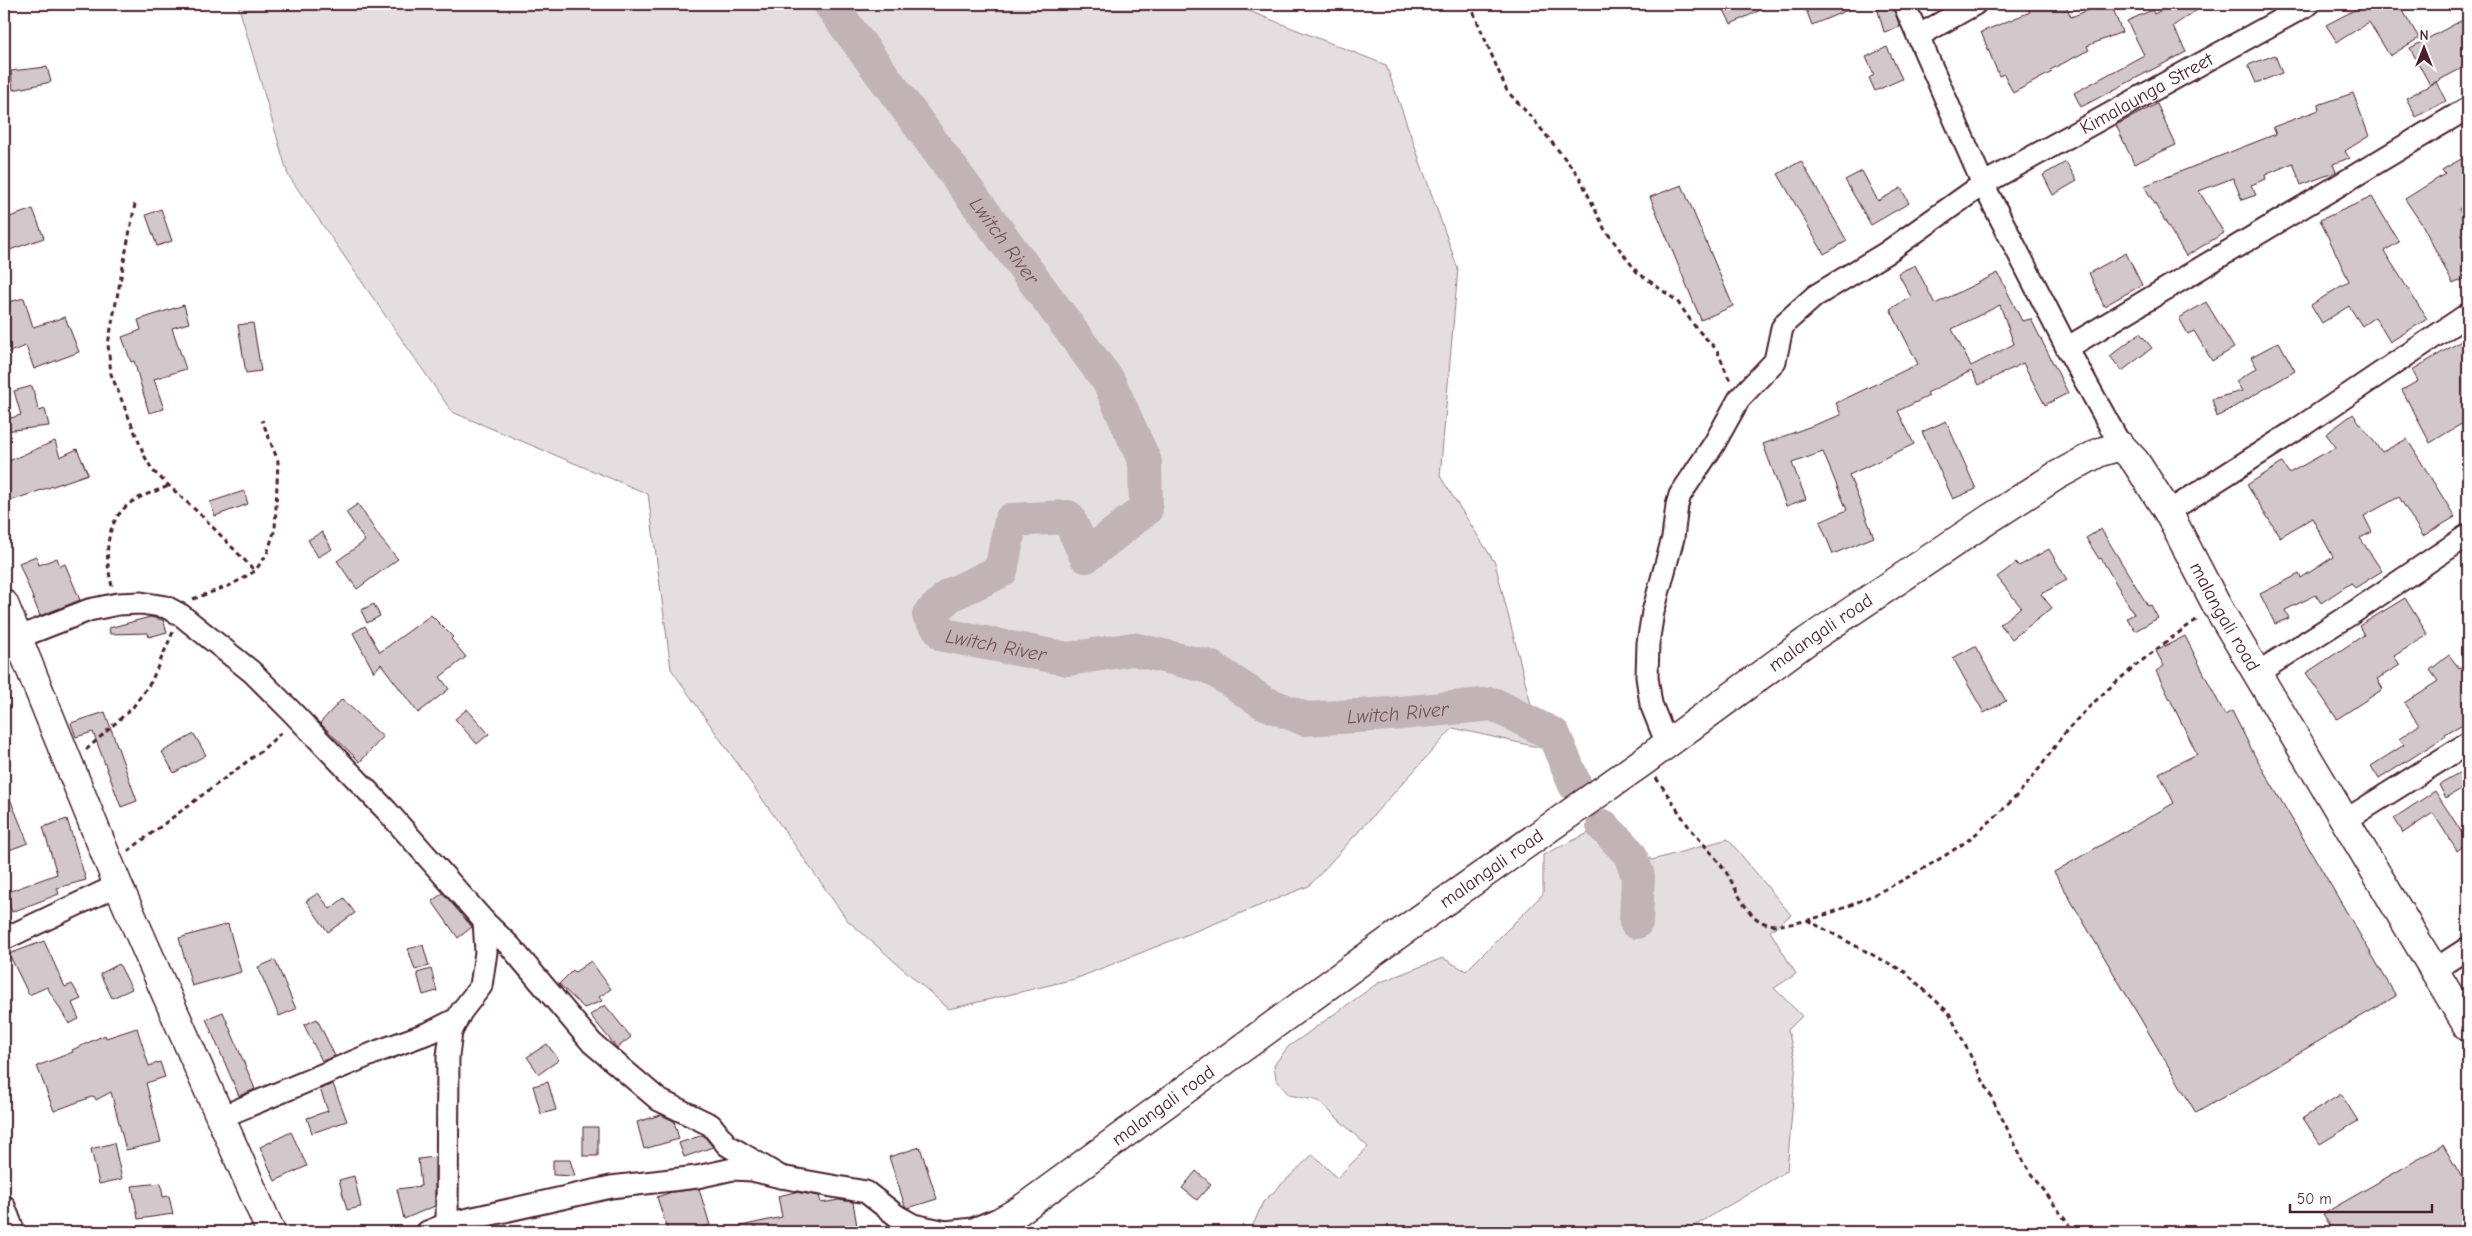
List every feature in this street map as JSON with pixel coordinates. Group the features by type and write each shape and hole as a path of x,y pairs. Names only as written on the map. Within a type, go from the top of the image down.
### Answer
{"street":[{"path":"1904,4 1983,184 2067,348 2121,446"},
{"path":"1918,36 1975,4"},
{"name":"Kimalaunga Street","path":"1668,744 1650,704 1647,677 1648,643 1653,612 1673,538 1680,495 1714,444 1739,399 1774,361 1782,328 1798,310 1815,296 1886,253 1983,184 2309,4"},
{"path":"2067,348 2468,108"},
{"path":"2168,512 2296,430 2468,314"},
{"name":"malangali road","path":"982,1232 1019,1211 1386,943 1668,744 1807,641 1989,519 2100,452 2121,446 2135,461 2168,512 2217,606 2468,1026"},
{"path":"2257,673 2354,612 2468,535"},
{"path":"17,638 89,610 118,604 141,603 174,611 252,672 302,723 387,811 484,921 510,946 586,1037 624,1072 660,1100 711,1125 727,1145 781,1177"},
{"path":"4,604 114,874 219,1118 271,1232"},
{"path":"2346,820 2468,742"},
{"path":"4,939 114,874"},
{"path":"447,1224 448,1056 451,1032 457,1019 481,986 486,952 484,921"},
{"path":"2434,970 2468,948"},
{"path":"219,1118 379,1050 431,1032 457,1019"},
{"path":"426,1232 447,1224 611,1187 697,1177 733,1169 752,1170 866,1192 896,1216 913,1225 946,1232 973,1229 1019,1211"},
{"path":"4,1206 14,1232"}],"path":[{"path":"1470,4 1507,91 1533,119 1578,176 1604,230 1637,272 1676,301 1696,328 1717,350 1739,399"},
{"path":"135,204 108,344 111,374 145,457 154,471 171,485 255,571"},
{"path":"69,766 134,707 151,682 174,611 231,585 255,571 266,554 275,529 278,461 262,420"},
{"path":"118,604 107,558 107,543 115,520 134,500 171,485"},
{"path":"1644,761 1691,828 1725,872 1753,914 1760,921 1769,924 1788,925 1838,912 1940,858 1976,834 2018,795 2069,728 2105,692 2152,651 2217,606"},
{"path":"114,874 213,788 286,729 302,723"},
{"path":"1807,920 1905,972 1949,1014 2025,1164 2074,1232"}],"shaded area":[{"path":"238,4 1242,4 1249,11 1386,65 1458,269 1440,476 1495,563 1542,748 1453,728 1309,886 1075,979 949,1009 847,920 671,669 648,494 452,412 288,175"},
{"path":"1603,826 1652,860 1728,839 1791,915 1770,931 1796,974 1774,988 1802,1016 1788,1030 1796,1063 1787,1171 1684,1232 1250,1232 1263,1202 1313,1154 1337,1178 1368,1147 1319,1101 1289,1095 1276,1079 1274,1065 1288,1047 1378,983 1443,958 1466,971 1543,894 1543,855"}],"building":[{"path":"1721,4 1773,4 1731,24"},
{"path":"1804,4 1862,4 1812,25"},
{"path":"1876,4 1892,4 1900,27 1884,32"},
{"path":"2026,4 2065,4 2071,17 2104,4 2111,4 2122,32 2087,46 2089,50 2050,70 2052,72 2013,93 2004,74 1999,76 1981,32 2030,12"},
{"path":"2174,4 2206,4 2173,26 2186,52 2081,107 2074,93 2144,55 2127,21 2152,10 2154,14"},
{"path":"2366,4 2399,4 2419,38 2390,56 2369,22 2337,42 2326,25"},
{"path":"2468,17 2468,65 2430,85 2410,48"},
{"path":"1887,47 1902,79 1875,91 1869,78 1874,75 1866,57"},
{"path":"2275,55 2282,73 2256,83 2248,65"},
{"path":"47,67 51,82 13,90 11,71"},
{"path":"2436,82 2446,101 2416,117 2406,98"},
{"path":"2353,93 2369,136 2345,151 2349,158 2333,164 2336,172 2301,185 2293,163 2265,175 2266,179 2251,185 2256,195 2242,200 2233,178 2199,191 2224,233 2186,256 2144,186 2276,134 2273,127 2319,110 2318,105"},
{"path":"2157,104 2176,145 2134,164 2116,125"},
{"path":"2468,155 2468,204 2459,209 2468,226 2468,277 2453,284 2423,226 2405,199 2445,174 2442,170"},
{"path":"1801,161 1847,241 1824,254 1778,174"},
{"path":"2066,162 2077,181 2053,195 2043,175"},
{"path":"1862,171 1878,201 1901,188 1909,203 1871,225 1845,180"},
{"path":"1682,185 1733,306 1701,320 1650,197"},
{"path":"2372,197 2399,242 2384,251 2427,319 2390,342 2375,317 2362,326 2349,306 2322,323 2311,305 2349,281 2320,220"},
{"path":"33,209 44,238 4,252 4,219"},
{"path":"161,209 172,241 157,246 146,215"},
{"path":"2126,253 2142,285 2104,306 2089,273"},
{"path":"1915,265 1935,304 1998,273 2022,321 2031,319 2068,393 2045,405 2023,363 1979,385 1971,371 1927,393 1929,396 1898,411 1914,444 1849,475 1874,537 1833,554 1820,522 1847,510 1823,452 1792,463 1806,499 1786,506 1763,444 1841,415 1836,403 1918,364 1890,309 1911,297 1898,273","holes":["2000,305 2014,344 1971,366 1952,329"]},
{"path":"24,298 33,327 65,317 79,352 34,369 26,346 4,354 4,307 10,304 9,302"},
{"path":"2206,302 2234,348 2212,361 2194,331 2188,334 2179,318"},
{"path":"184,305 189,323 172,328 186,369 154,379 164,409 149,413 134,361 131,362 122,337 141,330 138,320"},
{"path":"253,323 261,371 246,373 238,325"},
{"path":"2140,333 2152,348 2122,371 2110,356"},
{"path":"2468,337 2468,420 2430,443 2402,390 2418,381 2412,370"},
{"path":"2279,342 2295,371 2217,417 2212,399 2242,391 2236,381 2257,368 2251,357"},
{"path":"32,386 39,411 45,409 49,426 4,431 4,420 21,415 14,391"},
{"path":"2353,414 2382,452 2407,439 2455,517 2423,536 2399,497 2364,516 2372,532 2360,538 2382,571 2355,588 2351,583 2321,603 2316,595 2285,610 2289,618 2275,624 2260,594 2299,574 2301,578 2333,557 2312,518 2280,537 2247,485 2282,463 2289,473 2336,447 2326,434"},
{"path":"1946,421 1976,489 1953,499 1922,432"},
{"path":"55,441 60,457 77,449 88,474 4,503 4,463"},
{"path":"244,491 248,504 215,516 210,502"},
{"path":"358,504 380,538 398,559 357,589 337,561 365,541 346,512"},
{"path":"2101,529 2148,606 2151,605 2158,618 2135,631 2127,618 2134,614 2101,558 2099,559 2086,538"},
{"path":"322,532 332,549 318,557 308,540"},
{"path":"2049,549 2067,580 2041,594 2052,608 2012,639 2000,624 2021,607 1997,577 2016,563 2019,566"},
{"path":"36,556 39,565 57,558 60,566 65,564 80,600 40,616 19,563"},
{"path":"2405,598 2428,635 2394,656 2400,665 2377,679 2383,689 2337,719 2306,673 2364,635 2359,626"},
{"path":"374,604 380,616 367,623 361,610"},
{"path":"431,615 453,637 451,639 466,657 440,677 449,689 418,713 381,664 374,672 353,633 365,626 380,652"},
{"path":"150,617 163,620 167,632 149,637 148,633 110,634 109,628"},
{"path":"2185,636 2225,715 2232,711 2256,758 2396,996 2196,1113 2054,872 2174,803 2159,773 2197,754 2156,671 2164,666 2156,651"},
{"path":"1975,646 2006,701 1984,713 1953,658"},
{"path":"2449,655 2459,668 2468,663 2468,721 2445,734 2446,736 2379,779 2371,766 2404,745 2399,739 2419,725 2404,703 2438,681 2430,670"},
{"path":"342,699 383,737 360,762 320,723"},
{"path":"467,709 489,734 477,744 455,719"},
{"path":"105,712 137,801 121,807 93,732 76,737 71,723"},
{"path":"194,734 206,755 174,773 162,752"},
{"path":"2462,772 2468,785 2446,798 2439,785"},
{"path":"4,784 28,843 4,852"},
{"path":"2435,791 2468,842 2457,851 2433,813 2403,833 2394,818"},
{"path":"67,819 86,880 57,888 59,894 12,912 5,893 57,874 43,827"},
{"path":"318,893 330,909 344,898 355,913 328,932 306,901"},
{"path":"443,893 472,927 458,938 432,901"},
{"path":"228,924 241,972 192,986 179,938"},
{"path":"44,941 65,987 72,984 81,999 72,1003 79,1019 69,1024 47,987 29,995 9,954"},
{"path":"423,945 429,966 415,970 408,949"},
{"path":"275,960 296,1009 279,1016 258,967"},
{"path":"591,961 611,989 599,997 602,1001 584,1008 559,984 573,970 575,972"},
{"path":"119,964 132,989 112,998 100,974"},
{"path":"431,969 437,991 423,995 417,973"},
{"path":"605,1005 631,1037 617,1048 590,1015"},
{"path":"223,1012 255,1089 239,1096 206,1019"},
{"path":"317,1019 335,1056 322,1061 304,1025"},
{"path":"137,1028 149,1066 160,1062 165,1077 146,1083 161,1142 126,1150 111,1092 96,1100 94,1096 54,1111 37,1066 73,1052 72,1050 105,1035 106,1038"},
{"path":"547,1044 559,1060 539,1074 527,1057"},
{"path":"548,1082 556,1110 541,1114 533,1086"},
{"path":"333,1084 347,1121 312,1133 307,1118 328,1111 320,1089"},
{"path":"2341,1094 2358,1121 2320,1144 2303,1118"},
{"path":"661,1115 674,1121 679,1139 644,1149 637,1122"},
{"path":"583,1127 598,1127 598,1156 583,1156"},
{"path":"291,1132 307,1166 275,1181 260,1147"},
{"path":"703,1135 713,1147 684,1157 679,1143"},
{"path":"114,1143 122,1179 99,1184 91,1149"},
{"path":"2443,1145 2468,1188 2468,1232 2334,1232 2323,1214"},
{"path":"920,1147 937,1199 908,1208 905,1206 889,1157"},
{"path":"435,1157 435,1206 404,1219 397,1189 421,1186 418,1159"},
{"path":"553,1160 570,1160 575,1176 553,1175"},
{"path":"1196,1171 1211,1184 1197,1200 1182,1188"},
{"path":"354,1176 361,1207 347,1210 339,1180"},
{"path":"161,1183 163,1197 169,1196 173,1214 138,1219 132,1186"},
{"path":"699,1189 710,1225 686,1232 668,1232 657,1197 672,1192"},
{"path":"795,1192 819,1196 821,1203 839,1200 853,1202 858,1232 742,1232 741,1226 782,1217 778,1196"}],"waterway":[{"name":"Lwitch River","path":"830,4 1109,382 1145,462 1146,509 1086,556 1068,517 1011,520 1001,571 950,595 929,615 944,635 1068,659 1133,649 1210,667 1263,702 1305,719 1390,714 1493,704 1554,735 1575,785"},
{"path":"1603,826 1630,854 1638,876 1636,922"}]}
